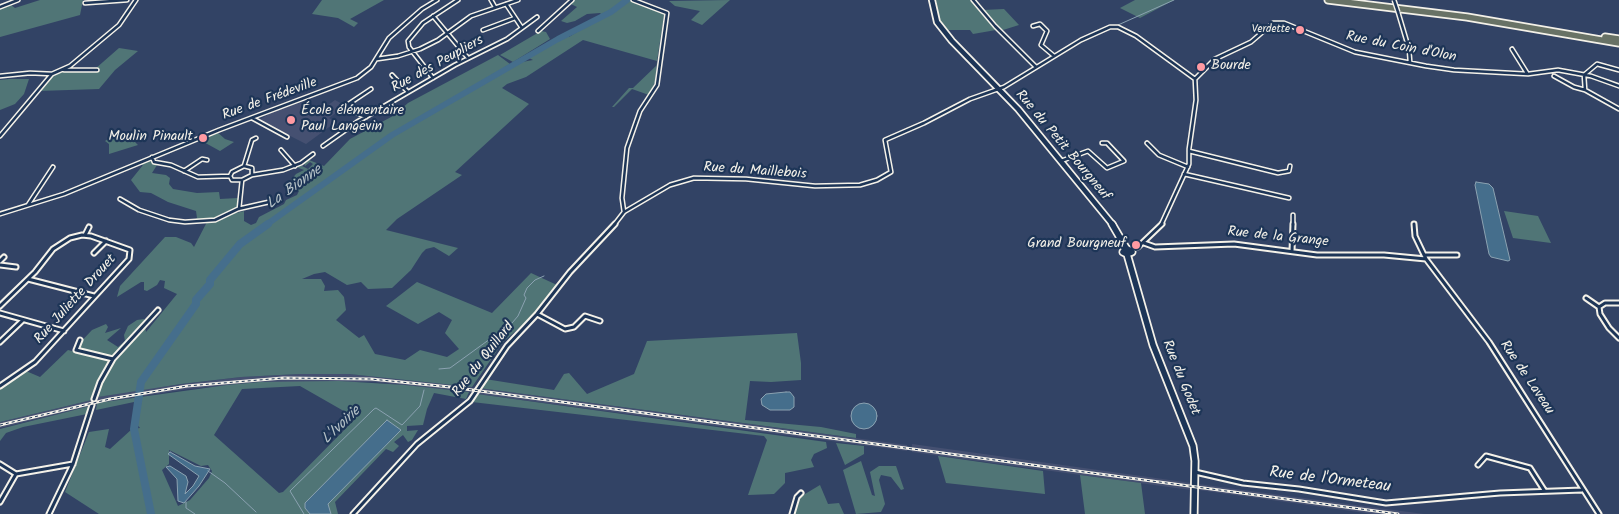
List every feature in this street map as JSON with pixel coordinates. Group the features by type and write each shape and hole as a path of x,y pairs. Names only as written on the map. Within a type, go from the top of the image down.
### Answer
{"highway":[{"path":"1328,0 1450,14 1619,42"},
{"path":"1357,0 1462,13 1619,42"}],"street":[{"path":"0,7 18,0"},
{"path":"85,3 127,0"},
{"path":"64,70 119,26 136,0"},
{"name":"Rue de Frédeville","path":"0,214 64,194 252,117 357,78 367,72 389,38 437,0"},
{"path":"433,78 408,44 409,38 433,16 458,0"},
{"path":"491,0 495,7"},
{"path":"376,59 414,52 431,44 471,16 518,0"},
{"path":"538,32 572,0"},
{"path":"624,212 622,198 627,148 640,111 657,85 660,48 667,13 633,0"},
{"path":"932,0 937,22 952,42 999,89"},
{"path":"974,0 995,26 1036,66"},
{"path":"1394,0 1409,49 1410,62"},
{"path":"506,4 522,28"},
{"path":"433,16 468,58"},
{"name":"Rue des Peupliers","path":"323,146 366,117 468,58 496,44 537,17"},
{"path":"484,30 515,18"},
{"name":"Rue du Coin d'Olon","path":"1195,79 1209,62 1251,42 1276,23 1284,23 1355,52 1454,70 1528,74 1553,70 1584,75 1619,86"},
{"path":"1033,26 1040,24 1047,31 1042,45 1054,56"},
{"name":"Rue du Petit Bourgneuf","path":"1128,251 1101,209 999,89 1036,66 1099,31 1110,27 1118,27 1145,42 1195,79"},
{"path":"1512,50 1528,74"},
{"path":"1585,90 1584,75 1597,64 1619,70"},
{"path":"0,76 37,73 52,74 64,70 96,70"},
{"path":"0,136 52,74"},
{"path":"392,75 408,92"},
{"path":"1554,76 1574,87 1585,90 1619,109"},
{"path":"1128,251 1144,243 1155,233 1165,218 1188,167 1196,100 1195,79"},
{"path":"366,117 347,105 369,89 371,90"},
{"name":"Rue du Maillebois","path":"624,212 670,184 686,179 746,179 814,186 846,186 877,180 891,172 885,140 924,123 970,99 999,89"},
{"path":"252,117 269,129 287,137"},
{"path":"244,166 252,140 256,138"},
{"path":"1061,161 1088,151 1108,168 1124,161 1107,143 1102,144"},
{"path":"1147,143 1159,155 1188,167"},
{"path":"281,150 295,166"},
{"path":"1189,151 1278,173 1289,171 1290,166"},
{"path":"152,157 154,162 171,165 204,178 230,176 235,181 252,175 274,173 295,166 314,154"},
{"path":"183,171 202,159 208,160"},
{"path":"230,176 234,170 244,166 252,168 252,175"},
{"path":"28,206 53,167"},
{"path":"1184,174 1289,198"},
{"path":"238,209 242,180"},
{"path":"120,199 139,210 169,220 185,222 215,220 230,215 238,209 268,202"},
{"name":"Rue du Quillard","path":"353,514 417,444 470,401 476,388 507,346 537,314 570,272 608,233 624,212"},
{"path":"1292,252 1293,215"},
{"name":"Rue de Laveau","path":"1414,224 1415,236 1425,257 1489,342 1599,514"},
{"path":"0,306 53,249 70,238 85,235 89,227"},
{"name":"Rue Juliette Drouet","path":"0,386 35,362 131,254 129,249 85,235"},
{"path":"94,253 107,241"},
{"name":"Rue de la Grange","path":"1144,243 1153,247 1234,244 1324,255 1425,257 1457,255"},
{"name":"Rue du Godet","path":"1128,251 1152,344 1190,433 1195,472 1194,514"},
{"path":"4,256 0,263 16,268"},
{"path":"27,279 94,296"},
{"path":"1586,298 1599,307 1604,321 1619,338"},
{"path":"1599,307 1605,303 1619,303"},
{"path":"94,399 100,382 113,359 158,310"},
{"path":"0,313 64,331"},
{"path":"537,314 565,329 574,327 585,316 600,321"},
{"path":"0,342 23,320"},
{"path":"80,340 76,350 113,359"},
{"path":"49,514 73,464 92,405"},
{"path":"1478,465 1486,456 1530,468 1545,490"},
{"path":"0,464 16,474 73,464"},
{"name":"Rue de l'Ormeteau","path":"1195,472 1242,483 1300,489 1386,503 1436,497 1545,490 1582,490"},
{"path":"0,502 16,474"},
{"path":"792,514 797,496 801,493"}],"shaded area":[{"path":"335,100 344,105 343,108 329,118 336,122 306,144 259,120 274,111 303,102 320,111"},
{"path":"1476,182 1489,184 1493,188 1510,260 1508,261 1491,257 1489,254 1475,185"},
{"path":"349,374 472,387 469,392 375,382 260,382 188,389 97,403 98,397 143,389 241,377"},
{"path":"479,388 907,445 907,451 477,394"},
{"path":"790,392 794,397 794,407 790,410 770,410 762,405 761,399 766,394"},
{"path":"92,400 90,406 0,428 0,422"},
{"path":"864,403 873,407 877,416 873,425 864,429 855,425 851,416 855,407"},
{"path":"387,420 401,430 328,504 331,514 310,514 305,508 305,503"},
{"path":"912,444 1191,483 1191,490 912,452"},
{"path":"170,452 195,466 210,469 199,486 184,503 178,501 177,479 166,467 170,466 186,476 188,482 185,494 199,476 168,454"},
{"path":"1198,484 1424,514 1373,514 1199,490"}],"green space":[{"path":"40,0 83,0 80,15 0,37 0,9 11,5 15,8"},
{"path":"322,0 384,0 350,19 358,23 354,27 338,18 312,14"},
{"path":"575,0 625,0 602,15 600,13 587,14 575,21 567,23 561,21 577,7 571,4"},
{"path":"629,0 662,9 664,15 657,61 583,40 526,77 507,84 502,88 529,104 455,172 462,175 397,219 386,230 458,248 449,256 434,247 426,249 411,270 392,288 368,289 361,282 347,285 325,272 302,279 321,279 325,286 324,291 338,290 344,297 346,310 336,320 359,338 364,335 375,354 405,360 420,350 447,357 459,349 445,333 452,320 439,312 418,324 386,306 417,282 492,313 531,273 557,285 534,315 503,342 472,387 349,374 299,374 241,377 98,397 102,382 117,357 78,349 77,346 92,330 106,324 108,327 105,333 121,328 107,340 118,347 125,341 124,335 128,326 137,320 144,319 146,332 177,294 164,288 165,281 160,280 157,285 147,291 144,290 144,282 141,282 117,297 120,286 165,237 176,237 191,243 194,247 208,220 194,221 197,218 196,211 168,202 151,193 140,192 131,180 143,165 135,165 148,160 157,165 152,173 166,175 170,178 169,184 173,189 197,193 219,192 220,199 238,198 236,213 244,211 244,221 251,225 256,223 259,217 297,195 299,191 286,186 296,174 304,170 296,167 300,165 308,169 313,164 310,162 305,166 304,163 309,160 324,166 350,139 393,116 408,103 498,55 510,64 432,112 435,112 477,85 522,62 533,60 527,57 563,37 569,37"},
{"path":"730,0 702,25 691,20 700,11 675,6 669,1"},
{"path":"936,0 970,0 996,30 973,34 970,30 946,30 939,19"},
{"path":"1135,0 1174,0 1140,18 1120,8"},
{"path":"1004,9 1019,25 1003,30 999,29 983,10"},
{"path":"541,31 546,32 550,39 513,62 500,55"},
{"path":"119,48 138,51 115,70 99,89 38,91 52,76 61,72 99,70 100,68 95,69"},
{"path":"657,62 655,82 649,95 632,89 612,107 629,88 633,88 656,66"},
{"path":"29,79 24,94 15,104 0,110 0,80"},
{"path":"217,132 225,139 234,142 220,151 200,140"},
{"path":"115,134 138,145 109,154 109,144 105,141"},
{"path":"1504,211 1538,216 1551,243 1513,238"},
{"path":"797,333 801,380 750,381 745,420 821,427 856,434 856,438 479,388 485,379 554,390 564,374 569,373 587,394 634,374 647,341"},
{"path":"68,350 108,360 109,363 96,386 92,400 0,422 0,389 26,371 40,377"},
{"path":"339,381 405,385 469,392 466,399 434,393 423,425 407,426 407,431 418,430 412,440 408,442 403,435 394,442 399,446 393,452 386,449 335,502 338,514 99,514 65,492 89,432 109,429 105,447 110,449 132,429 140,428 136,423 138,404 142,404 134,402 96,410 97,403 260,382","holes":["300,386 356,418 283,492 279,493 214,435 242,389","169,450 201,466 208,465 212,471 209,478 190,500 178,506 162,470 169,464"]},
{"path":"477,394 826,442 827,448 814,454 811,460 814,467 785,473 785,483 774,494 748,495 767,440 764,436 472,402"},
{"path":"90,406 87,414 23,427 6,433 0,441 0,429"},
{"path":"836,443 864,446 864,454 845,465"},
{"path":"938,456 1043,471 1045,494 946,483"},
{"path":"861,461 872,495 875,496 870,472 879,466 896,466 904,489 901,490 891,477 881,475 879,480 885,504 881,512 856,514 843,470"},
{"path":"1080,475 1141,483 1145,514 1085,514"},
{"path":"820,485 828,504 839,503 844,514 794,514 800,497"}],"waterway":[{"name":"La Bionne","path":"266,225 392,135 558,39 611,12 627,0"},
{"name":"L'Ivoirie","path":"1118,25 1174,0"},
{"name":"La Bionne","path":"151,514 134,429 141,382 196,304 196,300 210,284 210,280 240,244 268,224"},
{"name":"L'Ivoirie","path":"439,369 450,368 512,323 518,316 526,298 524,295 527,288 535,280 544,276"},
{"name":"L'Ivoirie","path":"304,514 290,491 374,409 376,408 402,425 420,406 424,390"},
{"path":"208,471 225,483 256,512"},
{"path":"186,502 186,508 195,514"}],"railway":[{"path":"0,425 110,399 187,386 283,378 371,379 450,387 1398,514"}],"place":[{"name":"Verdette","path":"1300,30"},
{"name":"Bourde","path":"1201,67"},
{"name":"École élémentaire Paul Langevin","path":"291,120"},
{"name":"Moulin Pinault","path":"203,138"},
{"name":"Grand Bourgneuf","path":"1136,245"}]}
